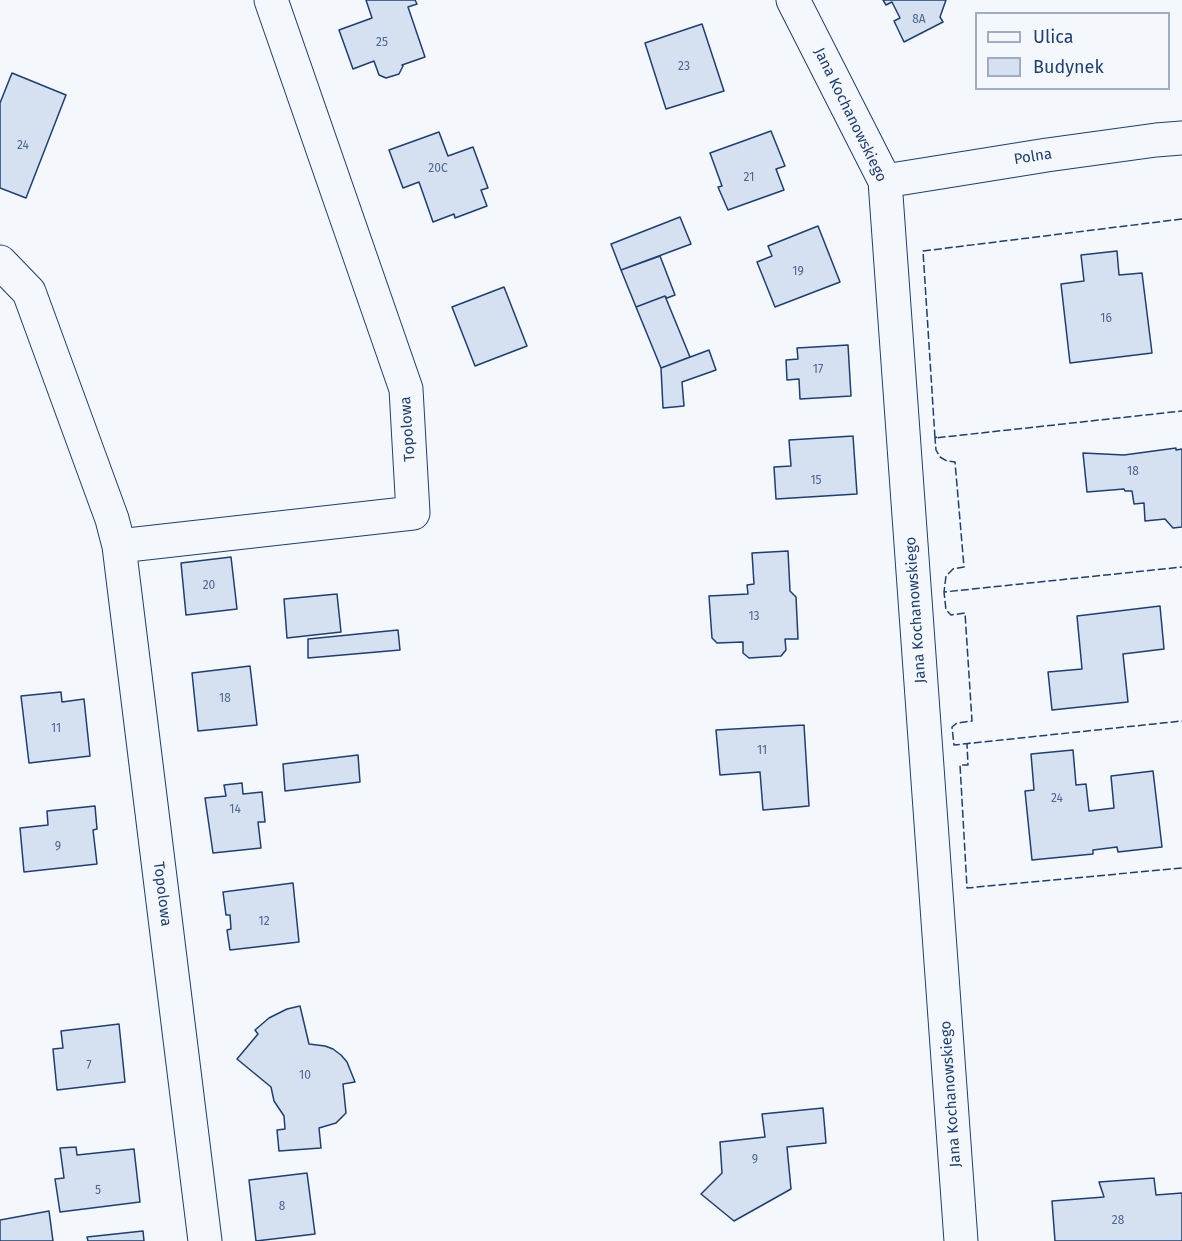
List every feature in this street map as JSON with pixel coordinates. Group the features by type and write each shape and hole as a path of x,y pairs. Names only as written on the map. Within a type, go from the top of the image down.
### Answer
{"street":[{"name":"Topolowa","path":"118,546 414,513 406,389 271,0"},
{"name":"Jana Kochanowskiego","path":"793,0 885,180 961,1241"},
{"name":"Polna","path":"885,180 1047,155 1182,138"},
{"name":"Topolowa","path":"0,262 29,292 112,519 118,546 206,1241"}],"building":[{"path":"366,0 415,0 417,4 408,7 425,57 402,65 399,74 386,78 379,75 374,61 353,69 339,30 372,18"},
{"path":"883,0 946,0 940,17 943,22 904,42 894,21 900,18 892,2 886,5"},
{"path":"702,24 724,91 666,109 645,43"},
{"path":"12,73 66,95 26,198 0,188 0,103"},
{"path":"771,131 785,166 776,169 784,190 728,210 718,187 722,186 710,153"},
{"path":"439,132 448,156 473,147 488,188 481,190 487,206 455,218 454,214 433,222 419,182 403,188 389,150"},
{"path":"680,217 691,244 621,270 611,244"},
{"path":"818,226 840,282 775,307 757,262 772,256 768,246"},
{"path":"1117,251 1119,275 1142,273 1152,353 1070,363 1061,284 1084,281 1081,255"},
{"path":"660,256 675,295 667,298 665,296 636,307 621,270"},
{"path":"504,287 527,346 475,366 452,307"},
{"path":"665,296 690,357 661,368 636,307"},
{"path":"848,345 851,396 800,399 799,379 787,380 786,360 798,359 797,348"},
{"path":"709,350 716,370 682,382 684,406 663,408 661,368"},
{"path":"853,436 857,494 776,499 774,467 791,466 789,440"},
{"path":"1176,448 1176,450 1182,449 1182,527 1173,528 1165,519 1145,521 1144,503 1134,504 1132,491 1124,489 1087,492 1083,453 1124,455"},
{"path":"788,551 790,591 796,597 798,639 785,639 786,650 781,656 749,658 743,653 743,642 717,643 712,638 709,596 748,594 747,585 754,584 752,553"},
{"path":"231,557 237,609 186,615 181,563"},
{"path":"337,594 341,632 287,638 284,599"},
{"path":"1160,606 1164,649 1123,654 1128,702 1052,710 1048,672 1082,669 1077,616"},
{"path":"398,630 400,650 308,658 308,639"},
{"path":"250,666 257,725 198,731 192,673"},
{"path":"61,692 62,702 84,699 90,756 29,763 21,696"},
{"path":"804,725 809,806 763,810 760,772 720,775 716,730"},
{"path":"1073,750 1076,785 1086,784 1089,811 1114,808 1111,776 1153,771 1162,847 1118,852 1117,847 1093,850 1093,854 1032,860 1025,791 1034,790 1031,754"},
{"path":"358,755 360,782 285,791 283,764"},
{"path":"242,783 243,794 262,792 265,822 258,822 261,848 213,853 205,798 226,796 224,785"},
{"path":"95,806 97,829 93,830 97,864 24,872 20,828 48,825 47,811"},
{"path":"293,883 299,942 230,950 227,930 231,929 230,915 226,915 223,892"},
{"path":"300,1006 309,1044 325,1046 341,1055 347,1062 355,1082 343,1084 346,1113 336,1123 319,1128 321,1148 279,1151 277,1130 285,1129 284,1116 274,1101 271,1087 237,1059 258,1034 255,1030 269,1018 287,1009"},
{"path":"119,1024 125,1082 57,1090 53,1049 63,1048 61,1031"},
{"path":"823,1108 826,1143 787,1147 791,1189 734,1221 701,1194 722,1173 720,1142 765,1137 762,1114"},
{"path":"76,1147 77,1155 134,1149 140,1202 60,1212 55,1179 64,1178 60,1148"},
{"path":"307,1173 315,1234 256,1241 249,1180"},
{"path":"1154,1178 1156,1195 1182,1193 1182,1241 1055,1241 1052,1201 1104,1197 1099,1182"},
{"path":"49,1211 53,1241 0,1241 0,1220"},
{"path":"143,1231 144,1241 88,1241 87,1237"}],"fence":[{"path":"1182,219 923,251 935,438 1182,411"},
{"path":"937,437 935,438 936,450 940,457 955,462 964,567 953,569 946,576 944,592 1182,567"},
{"path":"946,592 944,592 946,610 951,615 965,613 972,721 957,723 952,727 954,745 1182,721"},
{"path":"970,743 967,744 968,765 960,765 967,888 1182,868"}]}
